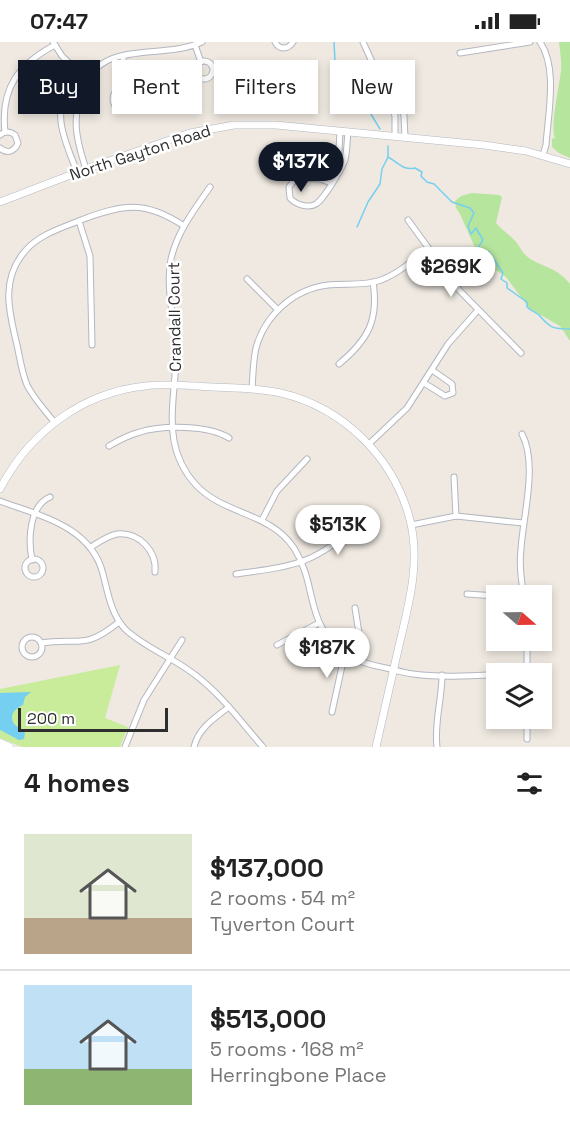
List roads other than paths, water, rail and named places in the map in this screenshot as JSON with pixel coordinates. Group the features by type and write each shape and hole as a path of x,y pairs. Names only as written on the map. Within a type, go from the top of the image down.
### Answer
{"main road":[{"path":"0,743 9,747"}],"street":[{"path":"100,66 123,56 179,50 202,42"},
{"path":"275,42 278,47 284,48 289,47 292,42"},
{"path":"363,42 371,60"},
{"path":"460,53 530,42"},
{"path":"540,42 547,53 550,68 546,145 543,155"},
{"path":"0,148 10,152 18,143 11,132 2,134 3,103 12,78 31,59 54,44 66,60"},
{"path":"195,45 200,60"},
{"path":"123,56 123,60"},
{"path":"125,88 132,92 135,100 131,107 123,110 116,106 114,98 117,91 125,88"},
{"path":"61,114 64,137 76,172"},
{"path":"76,114 77,143 86,169"},
{"path":"394,114 395,136"},
{"path":"403,114 405,137"},
{"name":"North Gayton Road","path":"0,201 190,133 212,128 256,124 510,148 570,164"},
{"path":"331,183 320,179 296,178 290,184 290,198 299,205 314,205 331,183 338,172 344,131"},
{"name":"Crandall Court","path":"210,188 184,226 175,247 170,275 175,335 173,429 178,455 184,470 206,494 221,504 262,520 285,538 301,562 319,623"},
{"path":"54,422 31,391 23,372 9,309 8,287 17,262 27,249 42,237 116,208 135,206 160,212 184,226"},
{"path":"408,220 459,290 521,353"},
{"path":"79,221 90,255 92,345"},
{"path":"252,389 257,346 263,330 278,310 294,297 327,285 373,282 395,273 429,249"},
{"path":"248,279 278,310"},
{"path":"339,364 357,348 370,327 375,307 373,282"},
{"path":"369,444 407,408 455,334 478,310"},
{"path":"424,383 445,396 453,393 452,384 432,370"},
{"path":"0,489 24,452 54,422 81,405 112,392 146,386 175,385 252,389 281,393 310,403 342,421 369,444 385,465 398,487 411,525 414,554 413,583 376,747"},
{"path":"109,446 138,432 161,428 215,431 230,438"},
{"path":"522,434 528,450 528,478 520,559 523,585"},
{"path":"262,520 277,491 307,459"},
{"path":"454,477 456,516"},
{"path":"32,560 30,537 36,515 42,503 50,497"},
{"path":"0,501 72,530 92,548 99,561 112,607 119,622 135,638 202,680 229,706 263,747"},
{"path":"411,525 456,516 524,523"},
{"path":"236,574 274,570 301,562 324,552 358,524"},
{"path":"92,548 105,538 115,535 134,537 148,547 156,565 155,572"},
{"path":"467,594 486,595"},
{"path":"332,712 339,675 359,633 355,608"},
{"path":"41,643 89,641 102,635 119,622"},
{"path":"277,645 319,623 336,645 360,661 416,675 486,674"},
{"path":"125,747 144,700 183,640"},
{"path":"437,747 436,725 441,701 442,675"},
{"path":"194,747 204,727 229,706"},
{"path":"527,729 527,739"}],"water":[{"path":"31,692 25,697 23,705 12,715 14,724 25,733 24,739 19,740 0,730 0,693"}],"waterway":[{"path":"334,42 335,61 343,69 342,80 347,87 348,97 357,101 366,101 380,129"},
{"path":"357,227 368,202 380,184 382,169 388,157 388,146"},
{"path":"388,157 404,167 415,168 422,172 421,176 427,182 434,184 452,202 470,208 474,213 468,226 471,234 476,228 483,240 479,246 481,251 489,252 503,273 501,279 507,283 507,288 527,302 527,307 549,325 570,329"}]}
